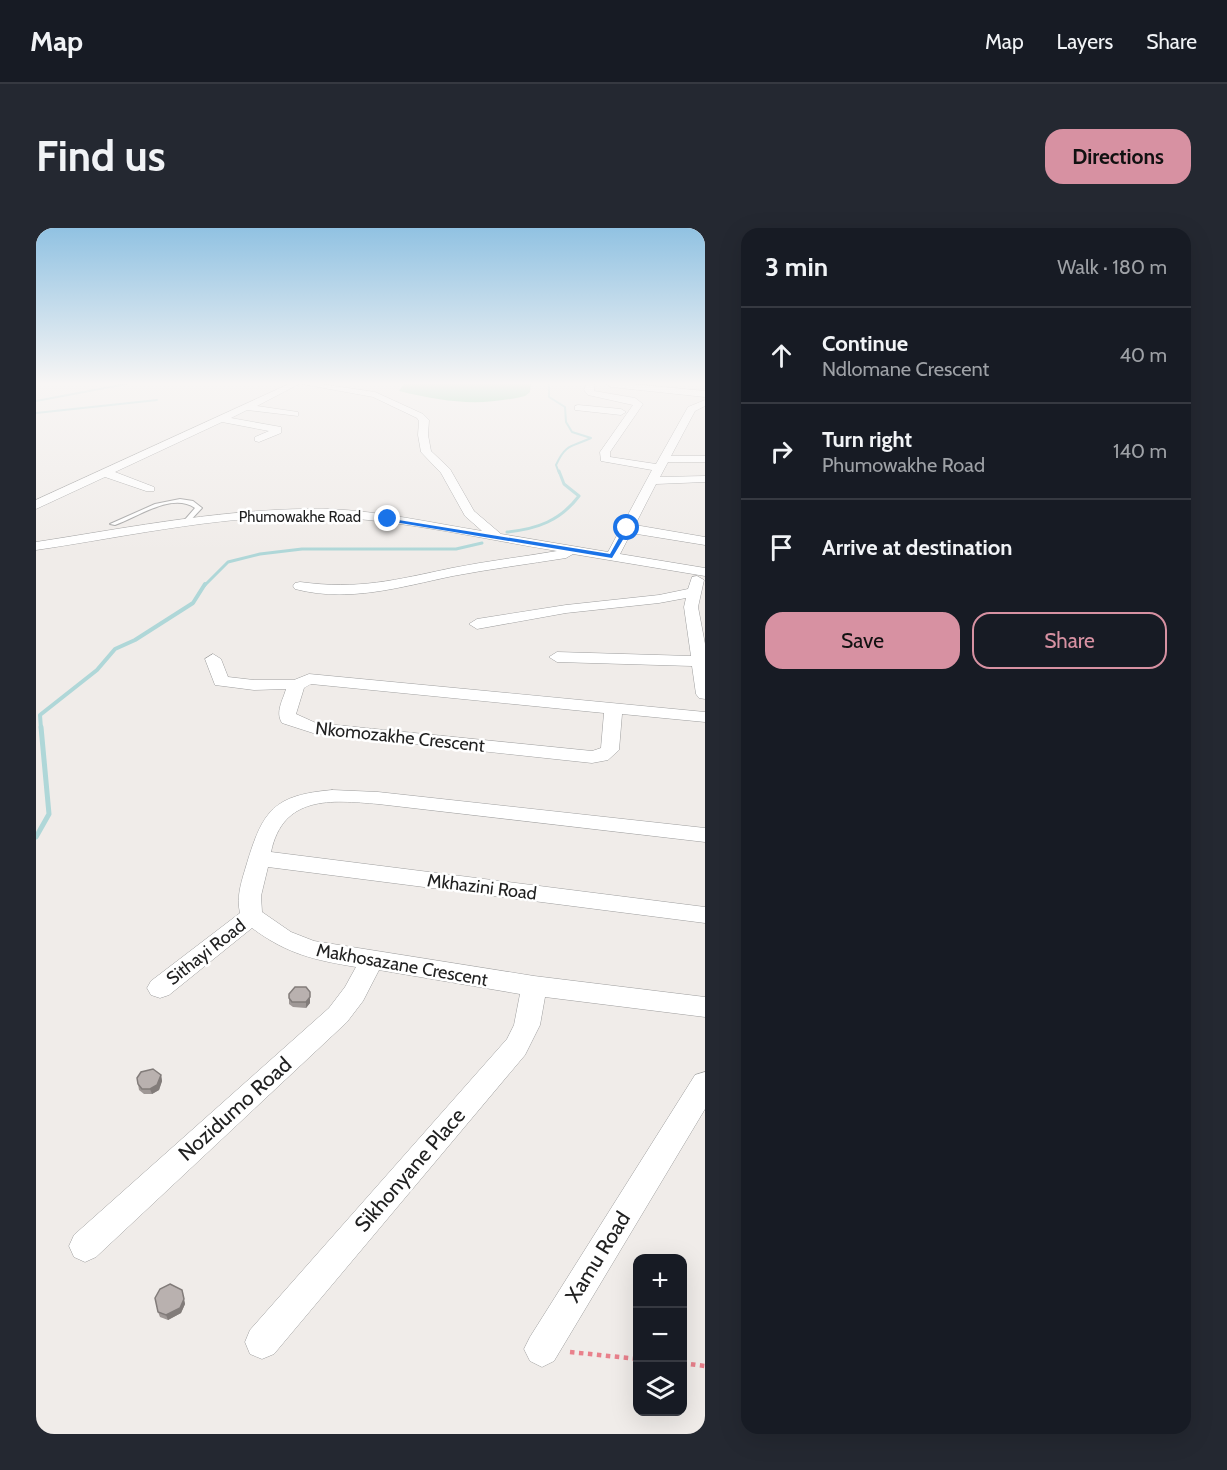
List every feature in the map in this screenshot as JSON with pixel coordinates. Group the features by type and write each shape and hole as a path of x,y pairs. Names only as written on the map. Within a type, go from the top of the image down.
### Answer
{"street":[{"path":"36,505 174,440"},
{"path":"424,440 426,452 446,471 469,513 496,537"},
{"path":"613,440 604,457 614,462 663,464 705,459"},
{"path":"612,556 677,440"},
{"path":"104,473 150,489"},
{"path":"654,481 705,479"},
{"name":"Phumowakhe Road","path":"36,546 254,515 343,514 702,572"},
{"path":"627,528 702,541 705,523"},
{"path":"300,586 334,591 373,589 453,572 580,551"},
{"path":"702,572 697,603 699,661 705,694"},
{"path":"477,624 566,609 659,599 697,603"},
{"path":"557,657 699,661"},
{"path":"213,659 221,681 254,685 296,685 303,680 316,679 705,717"},
{"name":"Nkomozakhe Crescent","path":"296,685 287,714 288,719 302,726 592,757 601,756 610,750 613,709"},
{"path":"252,916 249,899 267,829 284,810 313,798 334,795 378,798 705,835"},
{"name":"Mkhazini Road","path":"259,858 705,915"},
{"name":"Makhosazane Crescent","path":"252,916 283,938 311,950 534,986 705,1007"},
{"name":"Sithayi Road","path":"160,988 252,916"},
{"name":"Nozidumo Road","path":"85,1246 338,1015 354,994 371,961"},
{"name":"Sikhonyane Place","path":"261,1342 516,1047 527,1025 534,986"},
{"name":"Xamu Road","path":"542,1349 705,1084"}],"lane":[{"path":"113,524 132,518 164,502 175,501 194,503 199,508 185,523"}],"path":[{"path":"542,1349 633,1358"},
{"path":"687,1364 705,1366"}],"building":[{"path":"295,987 306,987 310,992 310,997 306,1002 292,1002 289,998 289,994"},
{"path":"153,1069 161,1075 157,1085 150,1089 142,1089 137,1078 141,1072"},
{"path":"170,1284 182,1290 184,1299 180,1308 166,1315 158,1312 155,1298 160,1289"}],"waterway":[{"path":"559,473 556,465 566,449 586,440"},
{"path":"507,532 538,526 556,518 572,505 579,496 564,484 559,471"},
{"path":"204,586 228,562 260,554 302,549 456,549 482,543"},
{"path":"41,729 40,715 97,670 115,649 135,640 193,603 205,584"},
{"path":"36,837 49,814 41,727"}],"route":[{"path":"388,519 612,556 627,528"}]}
